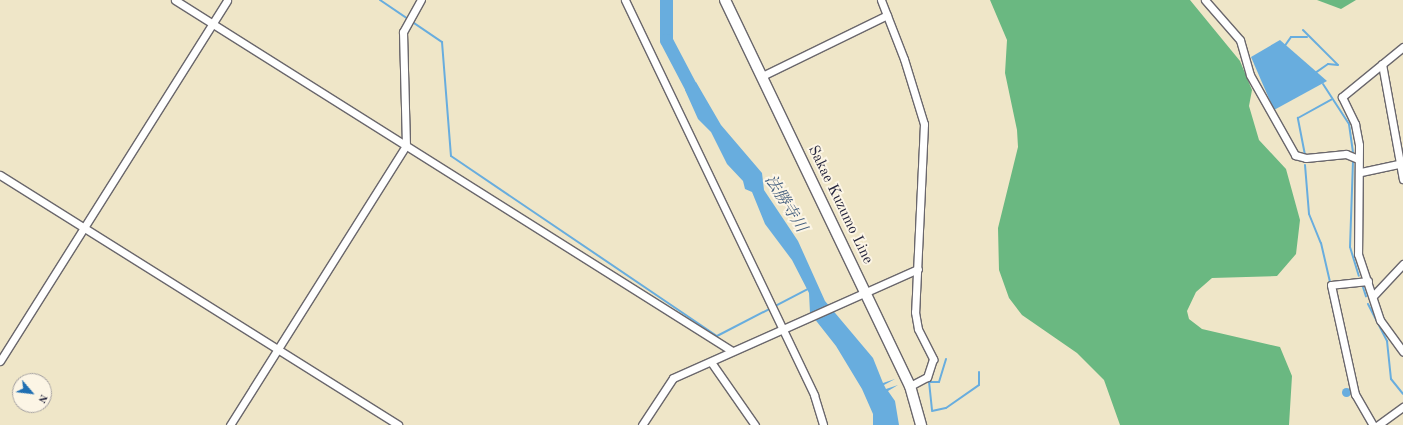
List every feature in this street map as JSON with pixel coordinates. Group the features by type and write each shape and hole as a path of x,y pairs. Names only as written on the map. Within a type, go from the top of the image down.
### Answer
{"main road":[{"name":"Sakae Kuzumo Line","path":"725,0 910,386 921,425"}],"street":[{"path":"175,0 732,351"},
{"path":"0,361 228,0"},
{"path":"230,425 406,146 403,32 407,22 421,0"},
{"path":"625,0 785,330 814,395 823,425"},
{"path":"881,0 924,124 917,323 933,359 927,377 910,386"},
{"path":"1205,0 1240,40 1250,75 1295,155 1306,158 1346,154 1358,159"},
{"path":"762,76 887,15"},
{"path":"1403,47 1342,97 1355,124 1358,159 1361,172 1357,244 1380,320 1403,352"},
{"path":"1382,64 1402,163 1403,179"},
{"path":"1361,172 1402,163"},
{"path":"0,175 398,425"},
{"path":"1373,296 1403,264"},
{"path":"642,425 673,378 711,362 732,351 742,350 918,269"},
{"path":"1368,281 1331,285 1355,394 1373,425"},
{"path":"711,362 755,425"},
{"path":"1378,425 1403,407"}],"green space":[{"path":"990,0 1190,0 1240,61 1252,90 1249,106 1259,140 1286,169 1300,220 1296,254 1277,276 1212,278 1196,292 1187,311 1189,319 1202,329 1280,347 1292,376 1289,425 1120,425 1104,380 1077,353 1022,315 1009,298 999,270 998,228 1018,147 1017,130 1005,73 1007,40"},
{"path":"1317,0 1356,0 1341,9"}],"water":[{"path":"1280,40 1327,81 1274,110 1251,57"},
{"path":"696,82 721,125 762,173 764,190 798,241 825,301 873,358 883,383 895,379 884,385 886,389 898,385 888,391 895,401 899,425 873,425 873,414 862,389 836,346 810,313 809,293 792,260 765,224 752,192 745,189 743,181 727,164 711,132 698,119 685,90"},
{"path":"1346,387 1351,392 1346,397 1341,392"}],"waterway":[{"path":"380,0 442,42 451,156 717,336 808,289"},
{"name":"法勝寺川","path":"666,0 666,40 698,101"},
{"path":"1303,30 1338,65 1328,64 1315,73"},
{"path":"1284,47 1291,37 1307,37"},
{"path":"1323,84 1349,124 1353,152"},
{"path":"1305,155 1298,118 1331,100"},
{"path":"1358,122 1361,140"},
{"path":"1353,161 1350,247 1359,276"},
{"path":"1305,165 1309,214 1321,243 1330,282"},
{"path":"1362,284 1366,296"},
{"path":"1329,289 1335,318"},
{"path":"1368,304 1387,341 1391,379 1403,394"},
{"path":"932,410 929,382 939,382 946,359"},
{"path":"932,411 946,408 979,385 979,372"}]}
